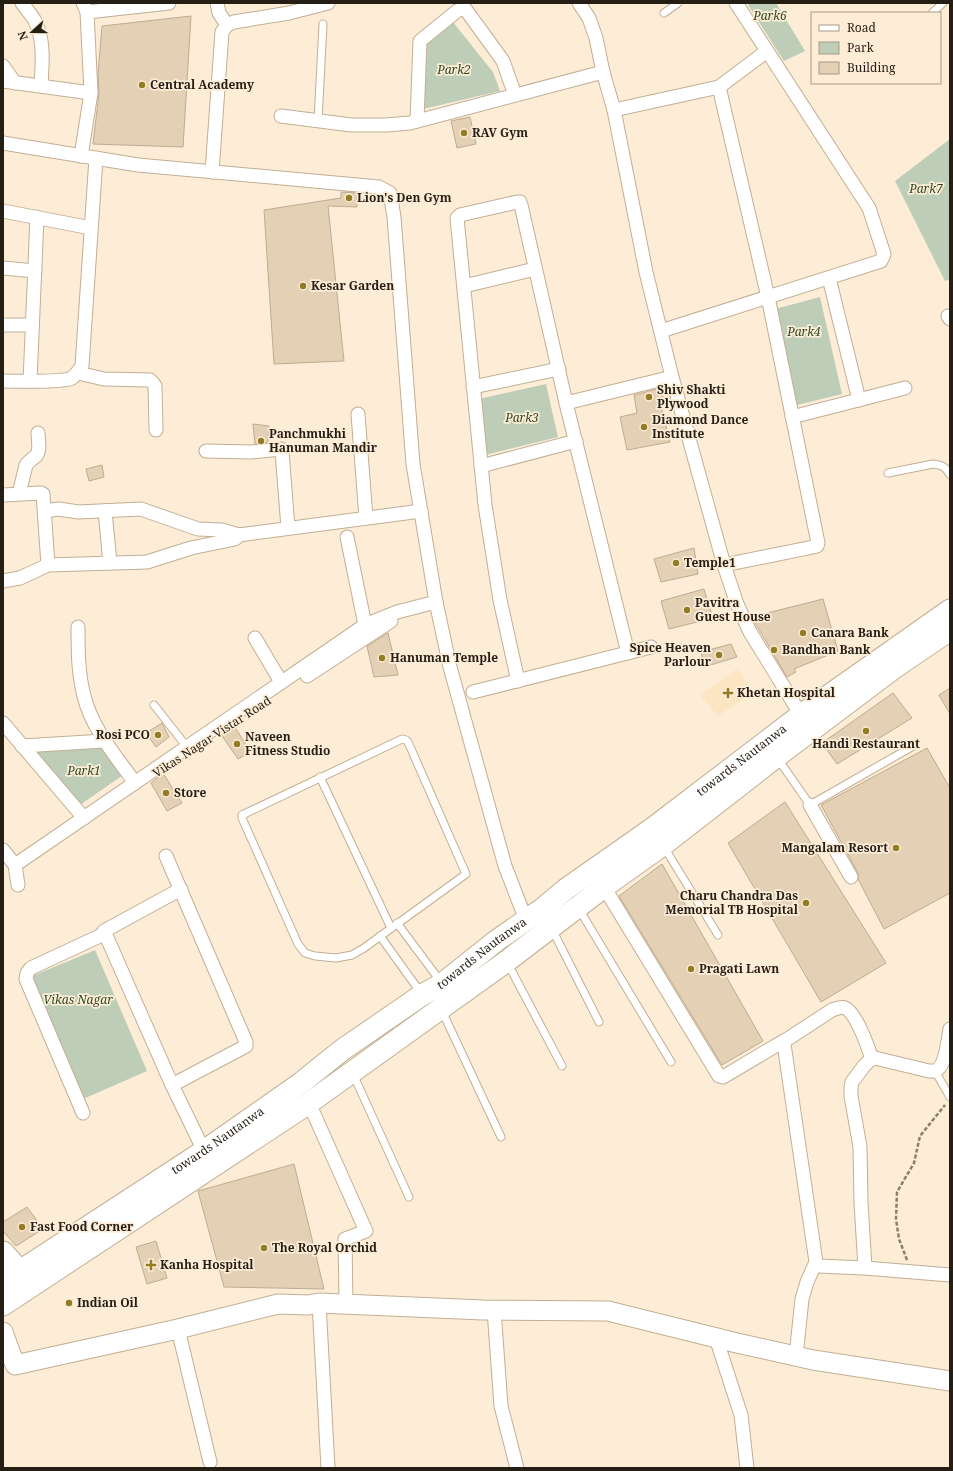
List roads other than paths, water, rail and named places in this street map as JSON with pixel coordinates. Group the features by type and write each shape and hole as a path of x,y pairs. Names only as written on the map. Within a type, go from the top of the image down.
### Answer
{"main road":[{"name":"towards Nautanwa","path":"17,1280 204,1151 342,1050 422,995 442,984 496,941 652,828 801,715 950,610"},
{"path":"3,1305 17,1280 309,1102 352,1072 507,961 604,887 663,845 894,668 950,630"},
{"path":"3,1252 17,1280"}],"street":[{"path":"22,3 35,21 41,41 42,86"},
{"path":"82,156 91,93 85,7 169,3"},
{"path":"217,3 220,13 227,25"},
{"path":"212,172 222,32 227,25 234,22 289,13 328,3"},
{"path":"579,3 589,18 596,38 603,72 614,110 646,272 672,377 724,565 750,632 801,715"},
{"path":"661,332 881,261 884,254 869,208 736,3"},
{"path":"417,121 420,41 454,7 463,8 466,10 503,61 515,95"},
{"path":"614,110 719,87 767,51"},
{"path":"3,66 9,82 91,93"},
{"path":"281,116 351,124 379,125 417,121 603,72"},
{"path":"719,87 768,297 818,543 817,546 813,547 724,565"},
{"path":"3,143 138,165 379,187 390,193 394,217 413,464 436,602 450,667 505,866 526,920"},
{"path":"3,381 61,380 72,378 78,373 82,366 96,158"},
{"path":"518,681 500,600 485,505 457,218 460,215 520,202 566,403 628,653"},
{"path":"3,211 92,228"},
{"path":"30,381 37,217"},
{"path":"3,268 35,271"},
{"path":"464,286 536,269"},
{"path":"829,278 859,400"},
{"path":"3,325 32,325"},
{"path":"473,387 559,370"},
{"path":"78,373 104,378 146,380 153,383 155,386 156,430"},
{"path":"566,403 672,377"},
{"path":"792,417 905,388"},
{"path":"358,414 366,518"},
{"path":"18,494 26,465 37,455 38,452 38,433"},
{"path":"481,466 576,441"},
{"path":"206,452 282,450 288,528"},
{"path":"3,495 43,494 48,565"},
{"path":"45,510 59,509 78,512 141,509 198,529 222,530 239,534 421,511"},
{"path":"105,510 110,564"},
{"path":"3,581 20,578 48,565 147,562 191,548 235,539 239,534"},
{"path":"347,538 365,625"},
{"path":"18,884 8,855 84,818 365,625 397,612 436,602"},
{"name":"Vikas Nagar Vistar Road","path":"8,855 409,609"},
{"path":"78,627 80,676 84,698 90,714 104,741 135,783"},
{"path":"255,638 281,682"},
{"path":"473,692 651,647"},
{"path":"3,723 84,818"},
{"path":"22,746 104,741"},
{"path":"810,805 850,877"},
{"path":"166,856 246,1044 246,1046 172,1085"},
{"path":"604,887 719,1076 723,1077 783,1042 832,1010 840,1007 846,1008 850,1013 862,1033 872,1059"},
{"path":"83,1113 26,979 27,973 31,968 104,934 105,930 181,889"},
{"path":"104,934 172,1085 204,1151"},
{"path":"865,1268 861,1203 860,1147 850,1096 852,1082 872,1059 875,1058 929,1071 935,1071 940,1068 948,1055 950,1029"},
{"path":"783,1042 816,1262 818,1266 910,1271 950,1275"},
{"path":"309,1102 366,1231 345,1239 346,1304"},
{"path":"796,1356 802,1299 807,1282 816,1262"},
{"path":"319,1303 328,1468"},
{"path":"3,1332 15,1365 178,1329 278,1304 308,1305 319,1303 494,1310 608,1311 796,1356 949,1384"},
{"path":"494,1310 502,1406 517,1468"},
{"path":"178,1329 210,1462"},
{"path":"716,1338 741,1414 747,1468"}],"lane":[{"path":"664,12 678,3"},
{"path":"932,12 943,3"},
{"path":"318,121 323,24"},
{"path":"888,473 934,464 941,465 946,468 950,475"},
{"path":"154,705 186,748"},
{"path":"402,739 406,740 466,874 364,948 352,955 344,957 315,956 305,953 298,944 242,818 243,814 320,777 402,739"},
{"path":"776,757 810,805 915,745"},
{"path":"320,777 391,928"},
{"path":"663,845 718,935"},
{"path":"578,907 671,1062"},
{"path":"398,923 442,984"},
{"path":"551,928 599,1022"},
{"path":"380,936 422,995"},
{"path":"507,961 562,1066"},
{"path":"441,1008 501,1137"},
{"path":"935,1071 948,1100"},
{"path":"352,1072 409,1197"}],"place":[{"name":"Central Academy","path":"142,85"},
{"name":"RAV Gym","path":"464,133"},
{"name":"Lion's Den Gym","path":"349,198"},
{"name":"Kesar Garden","path":"303,286"},
{"name":"Shiv Shakti Plywood","path":"649,397"},
{"name":"Diamond Dance Institute","path":"644,427"},
{"name":"Panchmukhi Hanuman Mandir","path":"261,441"},
{"name":"Temple1","path":"676,563"},
{"name":"Pavitra Guest House","path":"687,610"},
{"name":"Canara Bank","path":"803,633"},
{"name":"Bandhan Bank","path":"774,650"},
{"name":"Spice Heaven Parlour","path":"719,655"},
{"name":"Hanuman Temple","path":"382,658"},
{"name":"Khetan Hospital","path":"728,693"},
{"name":"Handi Restaurant","path":"866,731"},
{"name":"Rosi PCO","path":"158,735"},
{"name":"Naveen Fitness Studio","path":"237,744"},
{"name":"Store","path":"166,793"},
{"name":"Mangalam Resort","path":"896,848"},
{"name":"Charu Chandra Das Memorial TB Hospital","path":"806,903"},
{"name":"Pragati Lawn","path":"691,969"},
{"name":"Fast Food Corner","path":"22,1227"},
{"name":"The Royal Orchid","path":"264,1248"},
{"name":"Kanha Hospital","path":"151,1265"},
{"name":"Indian Oil","path":"69,1303"}],"park label":[{"name":"Park6","path":"770,16"},
{"name":"Park2","path":"454,70"},
{"name":"Park7","path":"926,189"},
{"name":"Park4","path":"804,332"},
{"name":"Park3","path":"522,418"},
{"name":"Park1","path":"84,771"},
{"name":"Vikas Nagar","path":"78,1000"}]}
